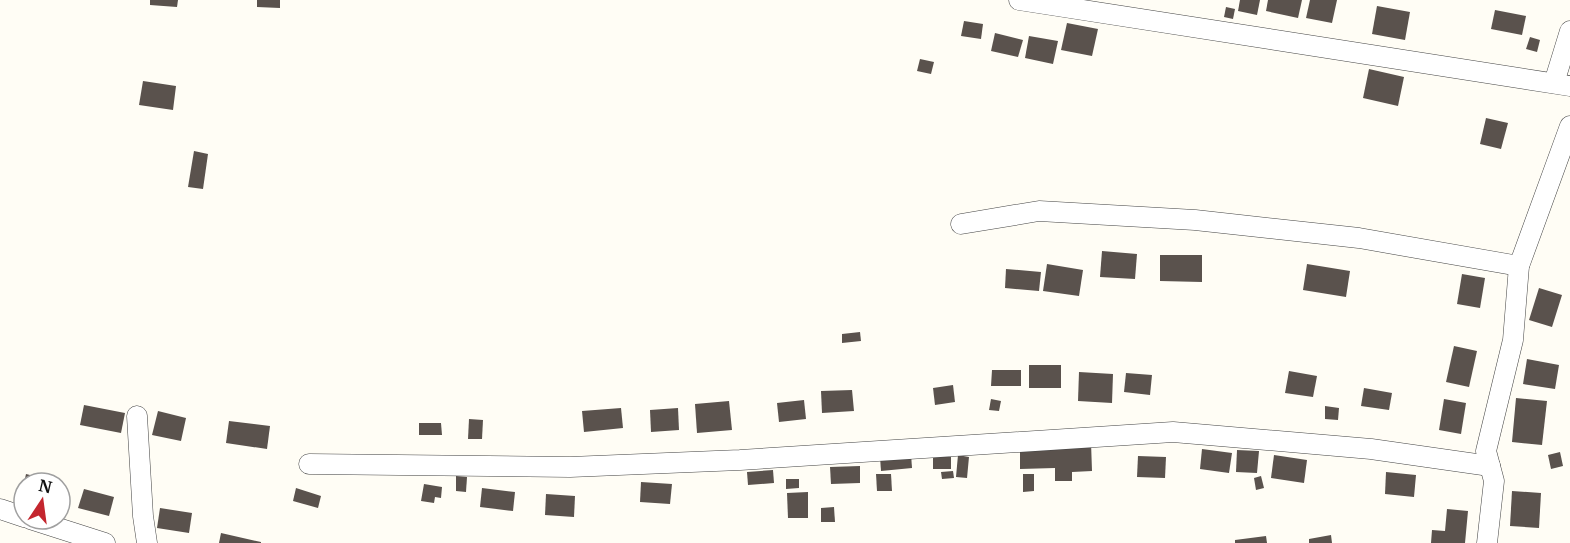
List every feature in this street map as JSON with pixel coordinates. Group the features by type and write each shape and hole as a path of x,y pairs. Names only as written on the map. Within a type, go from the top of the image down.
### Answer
{"street":[{"path":"1019,0 1562,84 1570,31"},
{"path":"1487,543 1494,481 1486,451 1513,340 1519,266 1570,126"},
{"path":"962,224 1039,211 1195,220 1359,238 1519,266"},
{"path":"137,416 143,516 147,543"},
{"path":"309,464 570,467 740,460 1173,432 1371,449 1490,466"},
{"path":"68,531 105,543"}],"building":[{"path":"150,0 178,0 177,7 150,5"},
{"path":"257,0 280,0 280,8 257,7"},
{"path":"1240,0 1260,0 1257,15 1238,11"},
{"path":"1268,0 1302,0 1298,18 1266,11"},
{"path":"1310,0 1337,0 1332,23 1306,18"},
{"path":"1377,6 1410,12 1405,40 1372,34"},
{"path":"1226,7 1235,9 1233,19 1224,17"},
{"path":"1495,10 1526,16 1522,35 1491,29"},
{"path":"964,21 983,24 981,39 961,36"},
{"path":"1067,23 1098,29 1092,56 1061,50"},
{"path":"995,33 1023,40 1018,57 991,51"},
{"path":"1029,36 1058,41 1053,64 1025,58"},
{"path":"1530,37 1540,40 1537,52 1526,49"},
{"path":"920,59 934,62 931,74 917,71"},
{"path":"1369,69 1404,77 1398,106 1363,98"},
{"path":"143,81 176,86 173,110 139,105"},
{"path":"1486,118 1508,123 1501,149 1480,144"},
{"path":"194,151 208,154 203,189 188,187"},
{"path":"1102,251 1137,254 1135,279 1100,277"},
{"path":"1160,255 1202,255 1202,282 1160,281"},
{"path":"1047,264 1083,270 1079,296 1043,291"},
{"path":"1307,264 1350,271 1346,297 1303,290"},
{"path":"1006,269 1041,272 1039,291 1005,288"},
{"path":"1462,274 1485,278 1480,308 1457,304"},
{"path":"1539,288 1562,295 1552,327 1529,320"},
{"path":"860,332 861,341 842,343 842,334"},
{"path":"1454,346 1477,351 1469,387 1446,382"},
{"path":"1527,359 1559,365 1555,389 1523,384"},
{"path":"1029,365 1061,365 1061,388 1029,388"},
{"path":"992,370 1021,370 1021,386 991,386"},
{"path":"1289,371 1317,376 1313,397 1285,393"},
{"path":"1079,372 1113,374 1112,403 1078,401"},
{"path":"1126,373 1152,375 1150,395 1124,392"},
{"path":"953,385 955,402 935,405 933,388"},
{"path":"1364,388 1392,393 1389,410 1361,406"},
{"path":"852,390 854,411 822,413 821,391"},
{"path":"1516,398 1547,401 1542,445 1512,442"},
{"path":"991,399 1001,401 999,411 989,410"},
{"path":"1444,399 1466,403 1461,434 1439,430"},
{"path":"804,400 806,419 779,422 777,403"},
{"path":"729,401 732,430 697,433 695,404"},
{"path":"84,405 125,413 121,433 80,425"},
{"path":"1325,406 1339,408 1338,420 1325,419"},
{"path":"621,408 623,428 584,432 582,411"},
{"path":"678,408 679,430 651,432 650,410"},
{"path":"158,411 186,418 181,441 152,435"},
{"path":"469,419 483,420 482,439 468,439"},
{"path":"229,421 270,426 267,449 226,443"},
{"path":"419,423 441,423 442,435 419,435"},
{"path":"1091,442 1092,471 1072,472 1072,481 1055,481 1055,468 1020,469 1020,446"},
{"path":"1202,449 1232,453 1229,473 1200,469"},
{"path":"1237,450 1259,451 1257,473 1236,472"},
{"path":"1560,452 1563,466 1551,469 1548,455"},
{"path":"911,454 912,468 881,471 880,457"},
{"path":"958,455 969,457 967,478 956,477"},
{"path":"1274,455 1307,460 1304,483 1271,478"},
{"path":"1138,456 1166,457 1165,478 1137,477"},
{"path":"933,457 951,457 951,469 933,469"},
{"path":"860,466 860,483 831,484 830,467"},
{"path":"773,470 774,483 748,485 747,472"},
{"path":"953,471 954,478 942,479 941,472"},
{"path":"1386,472 1416,475 1414,497 1385,494"},
{"path":"876,474 891,474 892,491 877,491"},
{"path":"1023,474 1034,474 1034,491 1023,492"},
{"path":"456,476 467,477 466,492 456,491"},
{"path":"1261,476 1264,488 1256,490 1254,478"},
{"path":"786,479 799,479 799,488 786,489"},
{"path":"641,482 672,484 670,504 640,502"},
{"path":"424,484 442,487 441,498 435,497 434,503 421,501"},
{"path":"296,488 321,496 318,508 293,501"},
{"path":"482,488 515,492 513,511 480,507"},
{"path":"84,489 114,497 109,516 78,508"},
{"path":"1512,491 1541,493 1539,528 1510,526"},
{"path":"808,492 808,518 788,518 787,493"},
{"path":"546,494 575,496 574,517 545,515"},
{"path":"834,507 835,522 821,522 821,508"},
{"path":"160,508 192,513 189,533 157,528"},
{"path":"1447,509 1468,511 1465,543 1431,543 1432,530 1445,531"},
{"path":"221,533 261,542 261,543 219,543"},
{"path":"1331,535 1332,543 1309,543 1309,539"},
{"path":"1266,536 1267,543 1235,543 1235,540"}]}
